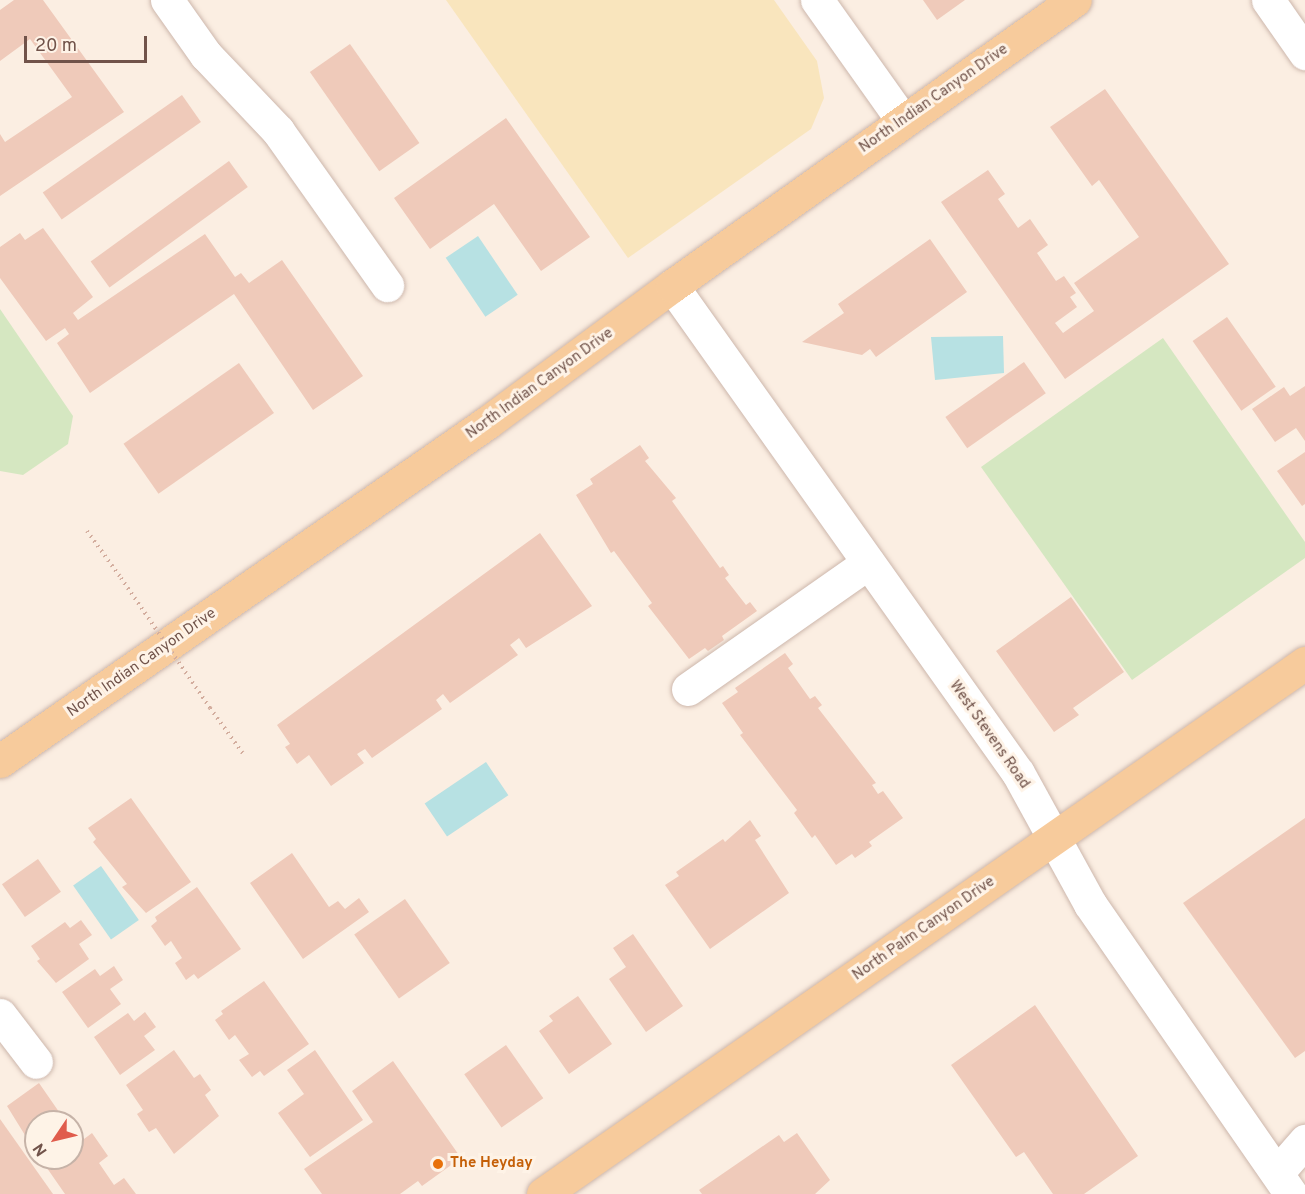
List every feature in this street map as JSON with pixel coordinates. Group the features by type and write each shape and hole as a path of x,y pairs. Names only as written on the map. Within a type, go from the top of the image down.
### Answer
{"main road":[{"name":"North Indian Canyon Drive","path":"0,761 488,423 672,286 1075,0"},
{"name":"North Palm Canyon Drive","path":"543,1194 1305,663"}],"street":[{"path":"167,0 206,55 278,131 387,285"},
{"path":"817,0 903,121"},
{"path":"1268,0 1305,53"},
{"name":"West Stevens Road","path":"672,286 1018,773 1090,904 1284,1184"},
{"path":"688,689 868,563"},
{"path":"0,1015 36,1062"},
{"path":"1284,1184 1305,1141"}],"path":[{"path":"87,531 244,755"}],"green space":[{"path":"0,309 73,416 68,444 23,475 0,471"},
{"path":"1163,338 1305,542 1305,558 1132,680 981,467"}],"sand":[{"path":"446,0 774,0 817,61 824,98 811,129 628,258"}],"water":[{"path":"478,236 518,295 485,317 446,258"},
{"path":"1003,336 1004,373 935,380 931,337"},
{"path":"486,762 508,795 447,837 425,803"},
{"path":"101,866 139,920 111,940 73,886"}],"building":[{"path":"14,0 43,0 124,112 0,196 0,134 5,142 72,97 30,39 0,61 0,10"},
{"path":"923,0 965,0 937,20"},
{"path":"350,44 419,143 379,171 310,72"},
{"path":"1105,89 1229,264 1065,379 941,202 988,170 1005,194 998,199 1018,228 1030,219 1048,245 1037,253 1056,281 1064,276 1076,293 1070,297 1077,307 1055,323 1063,333 1094,311 1074,283 1139,237 1099,180 1092,186 1050,127"},
{"path":"182,95 201,122 62,220 43,193"},
{"path":"506,118 590,237 541,271 494,204 430,249 394,198"},
{"path":"229,161 248,187 109,287 91,262"},
{"path":"43,228 93,297 73,313 78,320 205,234 235,277 241,273 249,283 282,260 363,376 313,410 234,294 90,393 57,343 69,334 65,328 46,341 0,278 0,247 20,233 25,240"},
{"path":"930,239 967,292 876,357 870,349 862,355 802,342 844,313 838,304"},
{"path":"1227,317 1276,387 1241,411 1193,341"},
{"path":"1024,362 1046,393 967,448 945,417"},
{"path":"239,363 274,413 158,494 123,444"},
{"path":"1305,386 1305,441 1296,428 1275,442 1252,409 1284,387 1290,396"},
{"path":"640,445 649,458 645,461 676,498 672,501 720,568 723,566 729,575 725,578 746,605 750,602 757,611 722,636 724,640 708,651 705,648 689,659 648,606 652,603 614,551 611,553 576,495 593,484 590,479"},
{"path":"1305,452 1305,504 1302,506 1277,471"},
{"path":"540,533 592,606 526,648 519,638 510,645 518,655 450,703 443,694 436,700 442,709 372,758 365,749 357,754 364,763 331,786 309,755 297,764 285,747 290,744 277,725"},
{"path":"1071,597 1124,672 1073,708 1079,715 1054,732 996,651"},
{"path":"785,653 793,664 788,668 810,699 815,696 822,705 818,708 876,783 872,785 878,794 883,791 903,818 869,842 872,846 855,858 852,854 836,865 815,835 812,838 794,813 797,810 740,735 743,733 722,703 738,692 735,688"},
{"path":"131,798 191,882 146,913 122,887 127,884 93,842 96,839 88,828"},
{"path":"1305,818 1305,1051 1295,1058 1183,903"},
{"path":"750,820 761,836 755,840 789,893 710,949 665,885 679,876 676,872 723,839 725,842"},
{"path":"292,853 329,907 338,901 345,909 359,898 369,912 303,959 250,883"},
{"path":"38,859 61,892 25,917 2,884"},
{"path":"197,887 241,949 198,979 194,974 186,980 175,963 182,958 171,941 165,946 151,926 157,921 155,917"},
{"path":"405,899 450,963 399,998 354,935"},
{"path":"81,920 92,935 79,944 89,959 56,983 37,961 40,959 31,946 65,922 70,928"},
{"path":"633,934 683,1006 646,1032 609,979 626,967 613,948"},
{"path":"114,966 123,980 110,989 121,1004 88,1028 62,992 95,969 100,976"},
{"path":"264,981 309,1044 264,1076 260,1071 252,1077 239,1060 249,1054 235,1035 229,1040 215,1020 223,1014 221,1011"},
{"path":"578,996 612,1044 569,1074 539,1031 553,1021 549,1016"},
{"path":"1035,1005 1138,1156 1084,1194 1053,1194 1024,1152 1016,1157 951,1065"},
{"path":"145,1012 156,1027 144,1036 155,1050 120,1075 94,1037 128,1013 134,1021"},
{"path":"506,1045 543,1098 502,1127 464,1074"},
{"path":"174,1050 194,1078 200,1074 211,1090 205,1095 219,1116 174,1154 156,1128 149,1132 137,1114 143,1110 126,1085"},
{"path":"315,1050 363,1120 310,1157 278,1113 304,1094 287,1070"},
{"path":"393,1061 461,1158 422,1186 418,1181 400,1194 322,1194 304,1169 373,1122 352,1091"},
{"path":"39,1083 58,1110 24,1110 24,1134 7,1106"},
{"path":"0,1119 24,1153 24,1170 36,1170 53,1194 0,1194"},
{"path":"92,1133 108,1156 99,1163 114,1185 124,1178 136,1194 65,1194 48,1170 84,1170 84,1139"},
{"path":"797,1133 830,1180 815,1194 702,1194 699,1190 779,1135 784,1142"}],"place":[{"name":"The Heyday","path":"438,1164"}]}
